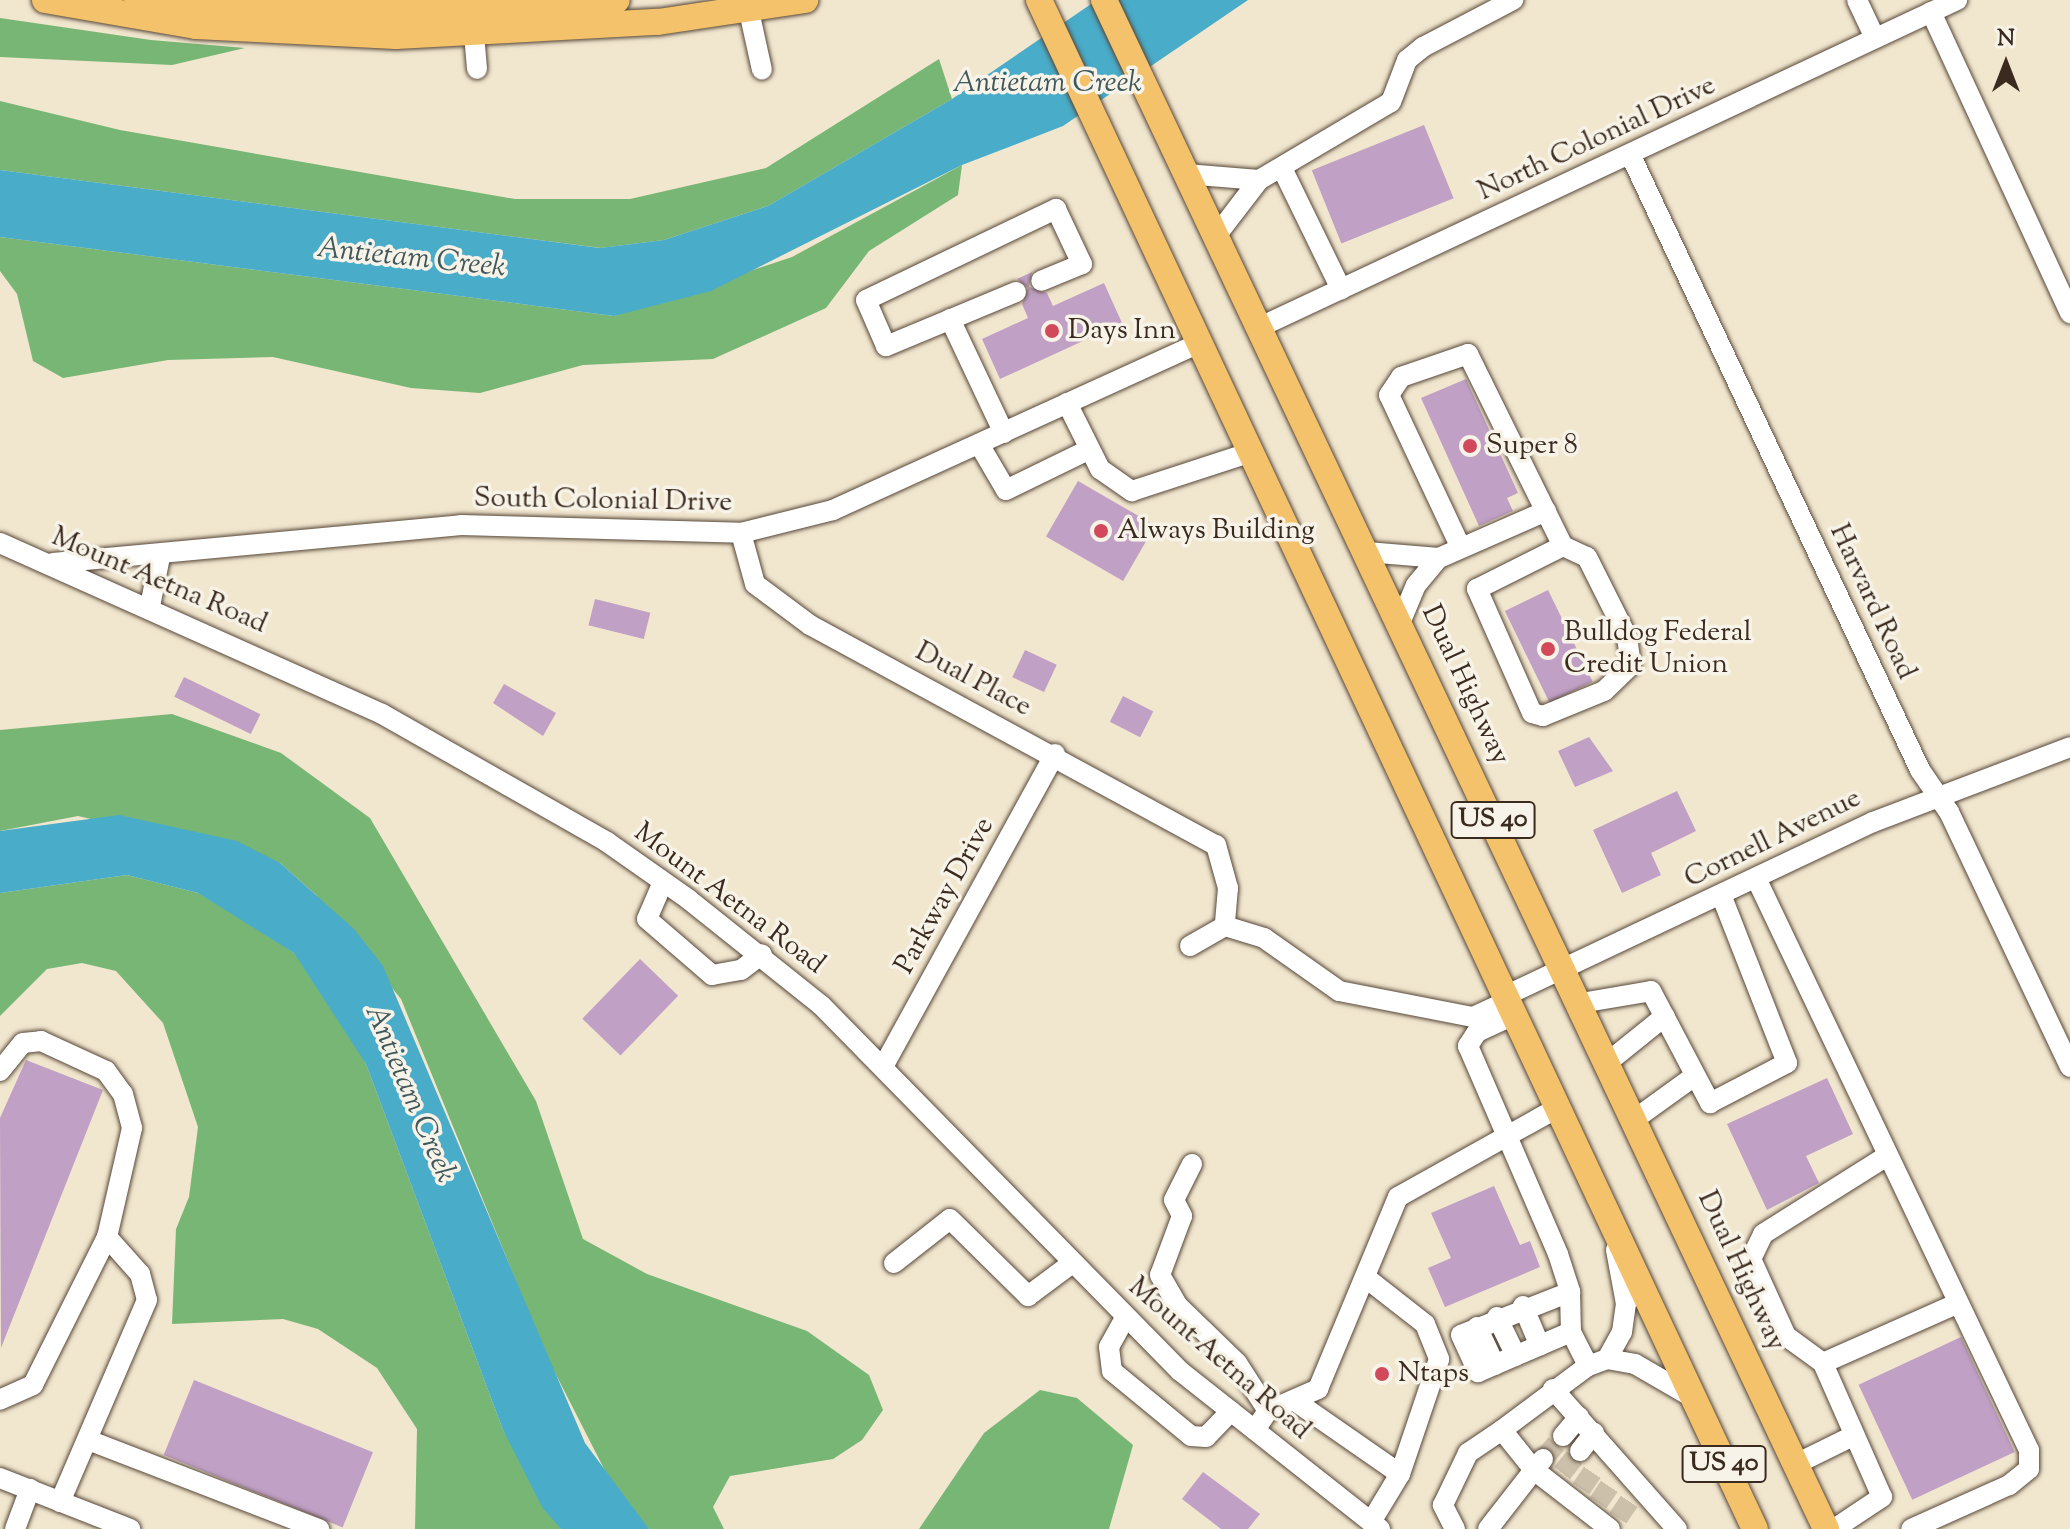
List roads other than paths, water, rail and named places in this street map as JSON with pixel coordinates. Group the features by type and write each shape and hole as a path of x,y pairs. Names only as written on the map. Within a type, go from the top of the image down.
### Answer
{"main road":[{"path":"45,0 196,26 471,14 749,11 805,0"},
{"path":"137,0 471,14 617,0"},
{"name":"US 40","path":"1039,0 1755,1529"},
{"name":"Dual Highway","path":"1104,0 1581,1003 1826,1529"}],"street":[{"path":"1216,236 1259,180 1380,111 1407,60 1423,47 1513,0"},
{"path":"1857,0 1875,38"},
{"name":"North Colonial Drive","path":"1260,327 1631,156 1957,0"},
{"path":"749,11 762,70"},
{"path":"1931,12 2065,292 2070,313"},
{"path":"471,14 477,69"},
{"name":"Harvard Road","path":"1631,156 1935,794 2070,1067"},
{"path":"1282,168 1341,289"},
{"path":"1186,174 1259,180"},
{"path":"1016,292 886,346 866,300 1056,209 1082,264 1041,281"},
{"path":"950,319 1004,433"},
{"name":"South Colonial Drive","path":"48,563 160,557 461,525 741,533 833,510 1200,343"},
{"path":"1461,548 1389,395 1401,377 1455,355 1475,360 1563,546 1587,557 1627,637 1628,674 1604,691 1548,716 1532,713 1477,589 1563,546"},
{"path":"1067,403 1100,469 1132,491 1251,452"},
{"path":"979,444 1006,490 1090,449"},
{"path":"1400,623 1416,585 1439,558 1546,511"},
{"name":"Dual Place","path":"741,533 755,584 773,600 1216,845 1228,888 1225,926"},
{"name":"Mount Aetna Road","path":"0,543 150,606 382,714 663,882 762,954 884,1065 1125,1318 1231,1411 1376,1526"},
{"path":"1367,552 1439,558"},
{"path":"150,606 160,557"},
{"name":"Cornell Avenue","path":"1509,1004 1564,970 1935,794 2070,747"},
{"name":"Parkway Drive","path":"884,1065 1055,754"},
{"path":"1756,878 2031,1463 2009,1485 1911,1529"},
{"path":"663,882 647,919 712,975 741,970 762,954"},
{"path":"1581,1003 1651,991 1693,1077 1710,1103 1787,1063 1721,895"},
{"path":"1190,946 1225,926 1264,938 1339,991 1473,1017 1509,1004"},
{"path":"1509,1004 1477,1032 1468,1046 1570,1292 1571,1332 1597,1362 1663,1375 1693,1398"},
{"path":"1608,1062 1665,1016"},
{"path":"0,1071 23,1043 41,1041 106,1071 123,1094 132,1128 107,1237 33,1385 0,1400"},
{"path":"1635,1119 1693,1077"},
{"path":"1255,1430 1268,1411 1318,1389 1370,1281 1381,1230 1398,1197 1557,1108"},
{"path":"1834,1529 1881,1502 1823,1363 1786,1336 1751,1259 1763,1234 1887,1156"},
{"path":"1192,1164 1174,1200 1182,1216 1160,1275 1177,1305 1237,1363 1268,1411"},
{"path":"1455,1529 1443,1505 1468,1453 1553,1389 1597,1362 1622,1332 1626,1304 1607,1215"},
{"path":"894,1263 950,1219 1028,1296 1071,1264"},
{"path":"60,1502 147,1300 140,1274 107,1237"},
{"path":"1370,1281 1425,1324 1439,1359 1400,1474 1376,1526"},
{"path":"1570,1292 1523,1306 1461,1335 1478,1372 1571,1332"},
{"path":"1823,1363 1956,1304"},
{"path":"1523,1306 1540,1346"},
{"path":"1497,1317 1516,1356"},
{"path":"1125,1318 1109,1347 1112,1371 1191,1436 1206,1437 1231,1411"},
{"path":"1553,1389 1594,1433 1604,1457 1677,1529"},
{"path":"1295,1401 1400,1474"},
{"path":"1563,1436 1579,1417"},
{"path":"1502,1430 1538,1464 1613,1525"},
{"path":"1580,1451 1594,1433"},
{"path":"1796,1464 1853,1436"},
{"path":"88,1440 319,1529"},
{"path":"1488,1529 1538,1464"},
{"path":"0,1478 130,1529"},
{"path":"15,1529 30,1489"}],"water":[{"name":"Antietam Creek","path":"1097,0 1248,0 1063,126 962,165 711,291 614,316 0,237 0,170 600,248 664,240 768,206 952,99"},
{"name":"Antietam Creek","path":"119,815 237,841 280,863 354,929 383,966 585,1443 649,1529 561,1529 542,1507 503,1430 366,1064 294,953 198,893 127,875 0,893 0,831"}],"tunnel":[{"path":"1543,1459 1563,1436"},
{"path":"1562,1473 1580,1451"},
{"path":"1581,1489 1598,1464"},
{"path":"1598,1503 1615,1478"},
{"path":"1618,1518 1634,1494"}],"place":[{"name":"Days Inn","path":"1052,331"},
{"name":"Super 8","path":"1470,446"},
{"name":"Always Building","path":"1101,531"},
{"name":"Bulldog Federal Credit Union","path":"1548,649"},
{"name":"Ntaps","path":"1382,1374"}]}
